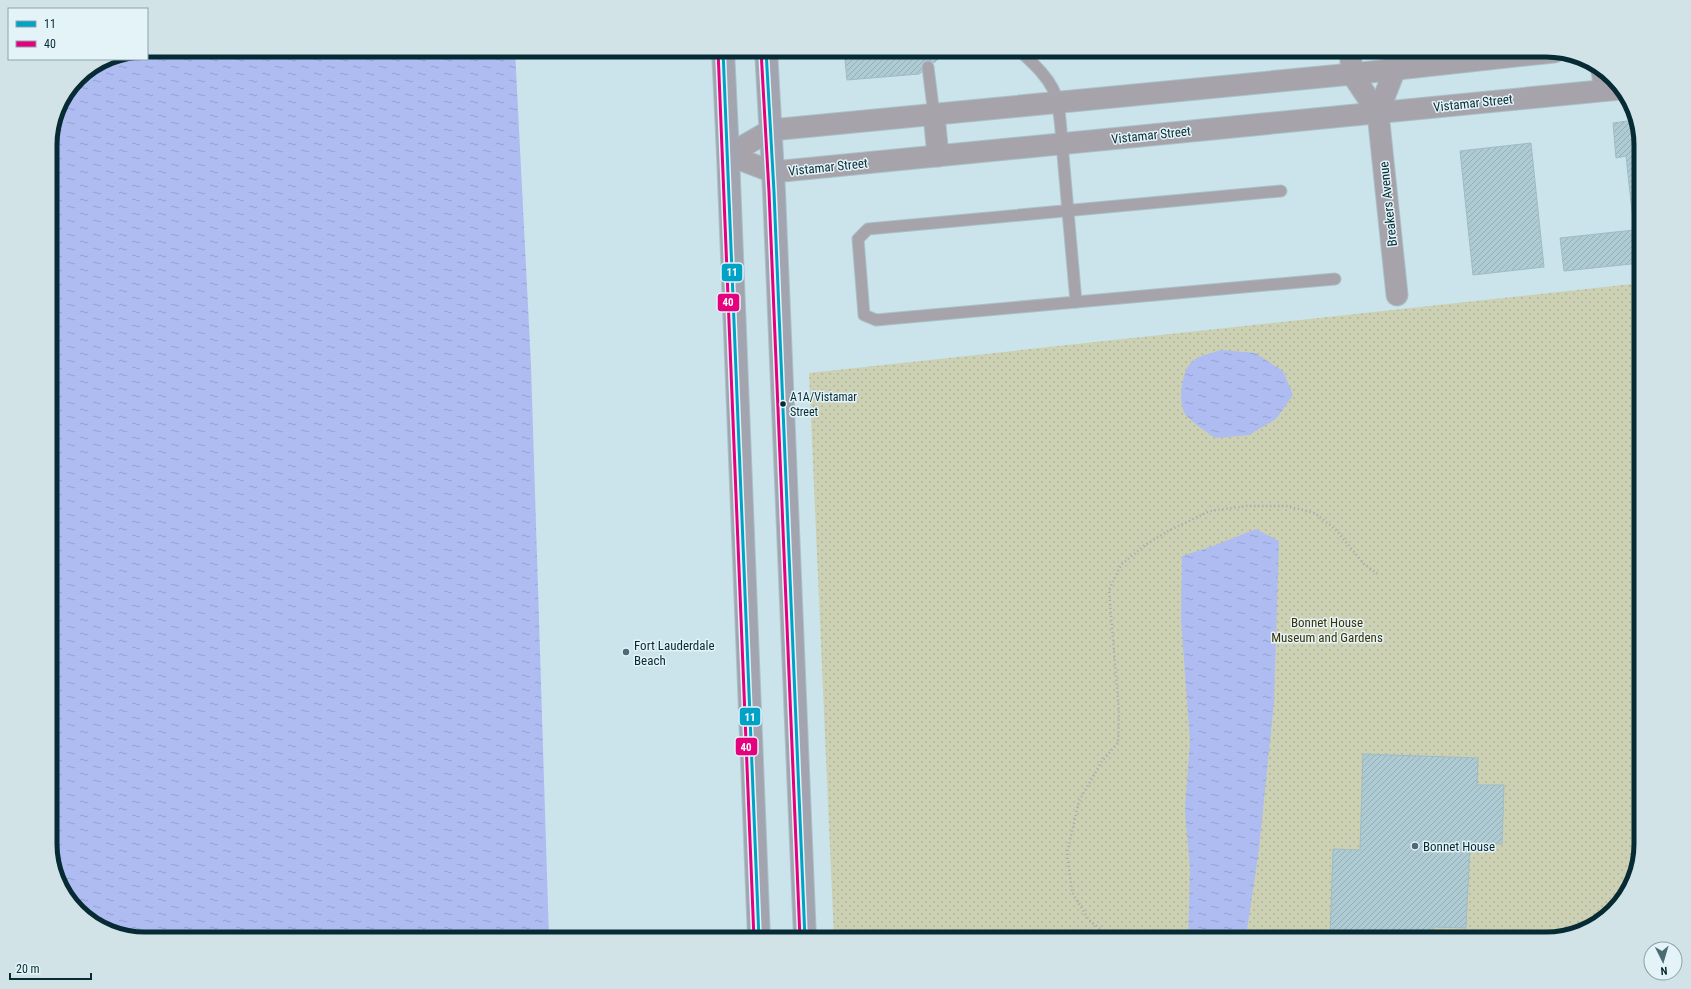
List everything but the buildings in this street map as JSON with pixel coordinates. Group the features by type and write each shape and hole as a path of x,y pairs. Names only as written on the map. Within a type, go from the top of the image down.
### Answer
{"main road":[{"path":"723,57 759,932"},
{"path":"766,57 773,172 805,932"}],"street":[{"name":"Breakers Avenue","path":"1351,57 1352,74 1378,113"},
{"path":"728,155 771,130 1352,74 1394,59 1440,57"},
{"name":"Breakers Avenue","path":"1394,59 1378,113 1397,295"},
{"name":"Vistamar Street","path":"728,155 773,172 1378,113 1608,83"},
{"path":"934,115 938,156"}],"lane":[{"path":"1026,57 1039,69 1053,90 1057,103 1076,302"},
{"path":"928,66 934,115"},
{"path":"1281,191 868,229 858,239 864,314 876,320 1334,279"}],"path":[{"path":"1104,932 1089,920 1072,892 1067,853 1078,801 1102,761 1118,743 1119,712 1109,590 1121,565 1145,545 1168,531 1210,511 1247,506 1286,506 1315,514 1337,531 1364,564 1378,574"}],"green space":[{"name":"Bonnet House Museum and Gardens","path":"1634,284 1634,844 1631,867 1616,898 1600,914 1580,925 1569,929 1546,932 834,932 809,373"}],"water":[{"path":"148,57 515,57 531,365 549,932 144,932 122,929 91,914 75,898 69,888 62,873 57,850 57,139 60,122 64,111 75,91 91,75 106,66 123,60 148,60"},
{"path":"1221,350 1255,353 1283,371 1293,395 1276,419 1249,435 1215,438 1193,422 1186,415 1182,406 1182,384 1190,364 1197,358"},
{"path":"1256,529 1279,541 1274,702 1259,849 1247,932 1188,932 1190,869 1185,810 1190,741 1181,619 1182,556 1213,546"}],"transit line":[{"name":"40","path":"718,57 754,932"},
{"name":"11","path":"723,57 759,932"},
{"name":"40","path":"761,57 769,192 800,932"},
{"name":"11","path":"766,57 774,192 805,932"}],"place":[{"name":"A1A/Vistamar Street","path":"783,404"},
{"name":"Fort Lauderdale Beach","path":"626,652"},
{"name":"Bonnet House","path":"1415,846"}]}
